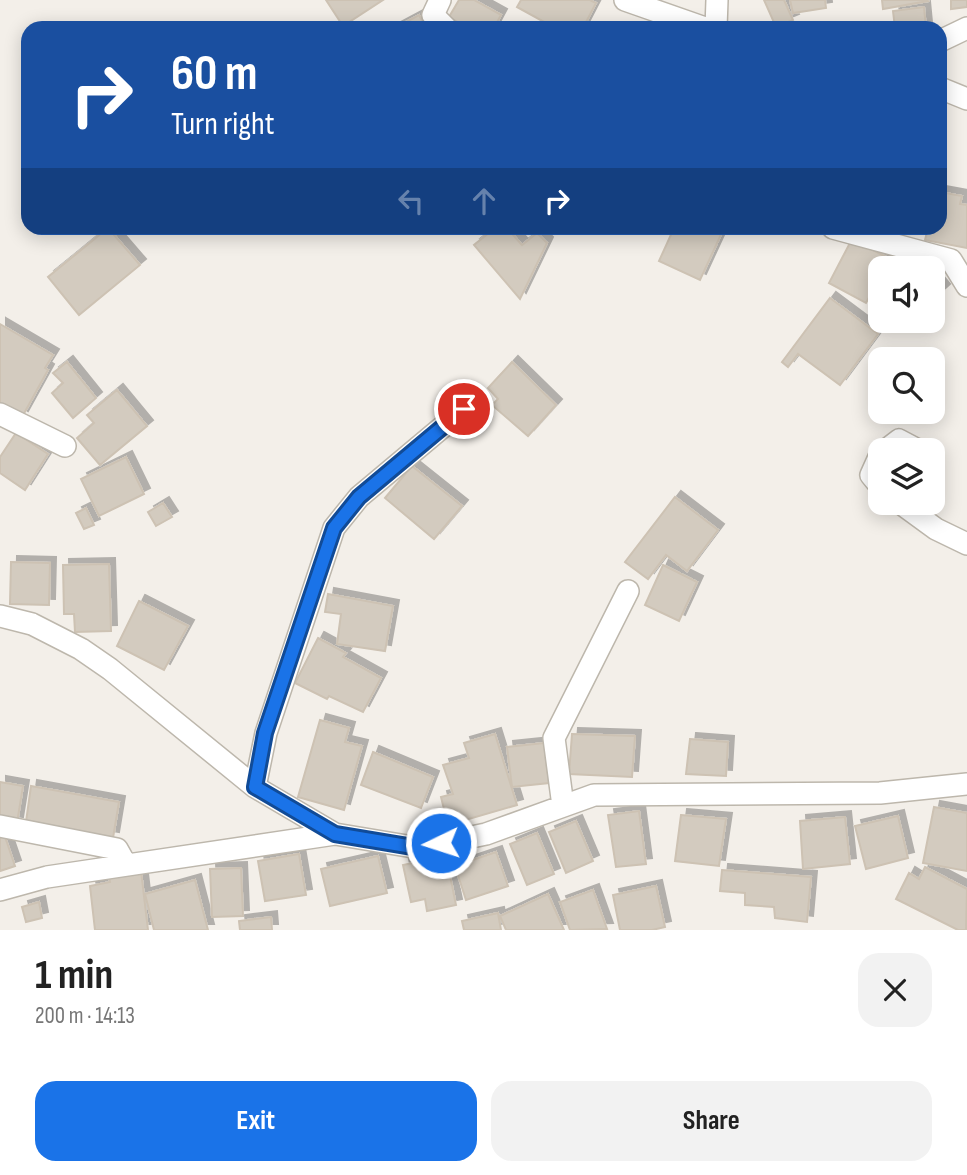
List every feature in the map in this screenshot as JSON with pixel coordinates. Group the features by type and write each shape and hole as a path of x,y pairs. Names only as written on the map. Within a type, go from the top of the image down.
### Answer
{"street":[{"path":"439,21 433,15 440,0"},
{"path":"625,0 685,21"},
{"path":"716,21 717,0"},
{"path":"947,38 967,28"},
{"path":"947,91 967,99"},
{"path":"859,235 951,260 967,286"},
{"path":"255,787 265,733 334,528 359,497 464,409"},
{"path":"0,414 65,446"},
{"path":"916,515 936,529 967,544"},
{"path":"563,806 554,738 628,590"},
{"path":"0,616 32,624 81,649 110,669 255,787 335,834"},
{"path":"0,890 47,877 335,834 419,848 485,834 594,795 880,793 967,784"},
{"path":"0,826 117,849 126,865"}],"building":[{"path":"326,0 383,0 351,21 340,21"},
{"path":"459,0 474,0 501,15 498,21 456,21 449,17"},
{"path":"521,0 590,0 596,3 587,21 542,21 517,7"},
{"path":"764,0 784,0 793,20 773,21"},
{"path":"790,0 825,0 826,8 793,13"},
{"path":"882,0 927,0 928,1 883,9"},
{"path":"951,0 967,0 967,7 951,9"},
{"path":"924,7 925,21 894,21 893,11"},
{"path":"419,15 422,21 408,21"},
{"path":"947,193 962,196 960,204 967,205 967,248 925,240 926,235 947,235"},
{"path":"99,235 114,235 140,265 79,315 48,277"},
{"path":"486,235 513,235 522,245 534,235 539,235 547,243 520,299 474,245"},
{"path":"671,235 721,235 700,280 659,261"},
{"path":"852,239 884,256 868,256 866,303 829,283"},
{"path":"830,298 868,326 868,333 878,334 840,385 798,354 788,367 782,362"},
{"path":"0,324 53,355 45,368 48,370 22,417 0,404"},
{"path":"67,362 96,398 73,418 52,393 63,383 53,373"},
{"path":"512,362 556,405 528,436 492,405 498,399 488,388"},
{"path":"117,390 147,426 100,465 77,438 94,423 87,415"},
{"path":"16,433 48,454 25,490 0,473 0,457"},
{"path":"126,457 144,494 99,516 81,479"},
{"path":"412,466 462,506 434,539 385,498"},
{"path":"675,497 718,530 687,571 666,555 648,579 625,562"},
{"path":"163,503 172,517 156,526 148,512"},
{"path":"86,508 94,525 84,529 76,513"},
{"path":"11,562 50,563 49,605 10,604"},
{"path":"109,564 111,631 75,632 74,614 64,614 63,565"},
{"path":"663,565 697,582 679,621 645,605"},
{"path":"328,594 393,606 385,651 337,644 341,614 325,612"},
{"path":"139,601 188,626 164,670 117,646"},
{"path":"318,638 346,653 343,657 381,678 363,712 329,696 327,699 295,683"},
{"path":"320,720 349,728 345,742 362,746 344,810 298,797"},
{"path":"495,734 517,805 448,825 441,797 453,794 443,765 469,758 464,743"},
{"path":"572,734 635,736 632,777 569,774"},
{"path":"690,739 728,742 726,776 686,774"},
{"path":"544,743 549,783 512,787 507,747"},
{"path":"373,752 433,777 421,808 361,785"},
{"path":"0,782 23,786 17,823 0,820"},
{"path":"31,786 119,802 113,838 26,822"},
{"path":"934,807 967,813 967,871 923,863"},
{"path":"639,811 646,864 616,867 608,815"},
{"path":"681,815 726,819 719,866 675,861"},
{"path":"898,816 908,858 866,869 855,826"},
{"path":"845,817 850,864 803,869 800,821"},
{"path":"576,821 593,861 566,873 549,832"},
{"path":"3,831 15,866 0,871 0,832"},
{"path":"537,833 554,874 527,885 510,844"},
{"path":"496,852 508,886 466,900 455,866"},
{"path":"299,854 306,895 265,901 258,861"},
{"path":"378,856 387,893 330,906 321,869"},
{"path":"446,856 456,905 427,911 425,899 411,902 403,865"},
{"path":"925,867 967,889 966,930 958,930 896,899 909,873 919,879"},
{"path":"241,868 243,916 212,917 210,869"},
{"path":"722,870 811,877 807,922 775,918 774,907 745,905 745,893 720,891"},
{"path":"141,871 148,930 95,930 90,886 110,882 109,876"},
{"path":"195,880 208,930 154,930 145,894"},
{"path":"656,886 665,927 652,930 620,930 613,895"},
{"path":"593,890 607,929 570,930 560,902"},
{"path":"548,894 564,930 506,930 500,916"},
{"path":"39,902 42,918 26,922 22,907"},
{"path":"498,913 501,930 464,930 462,921"},
{"path":"271,917 272,930 240,930 239,921"}],"route":[{"path":"441,843 419,848 335,834 255,787 265,733 334,528 359,497 464,409"}]}
